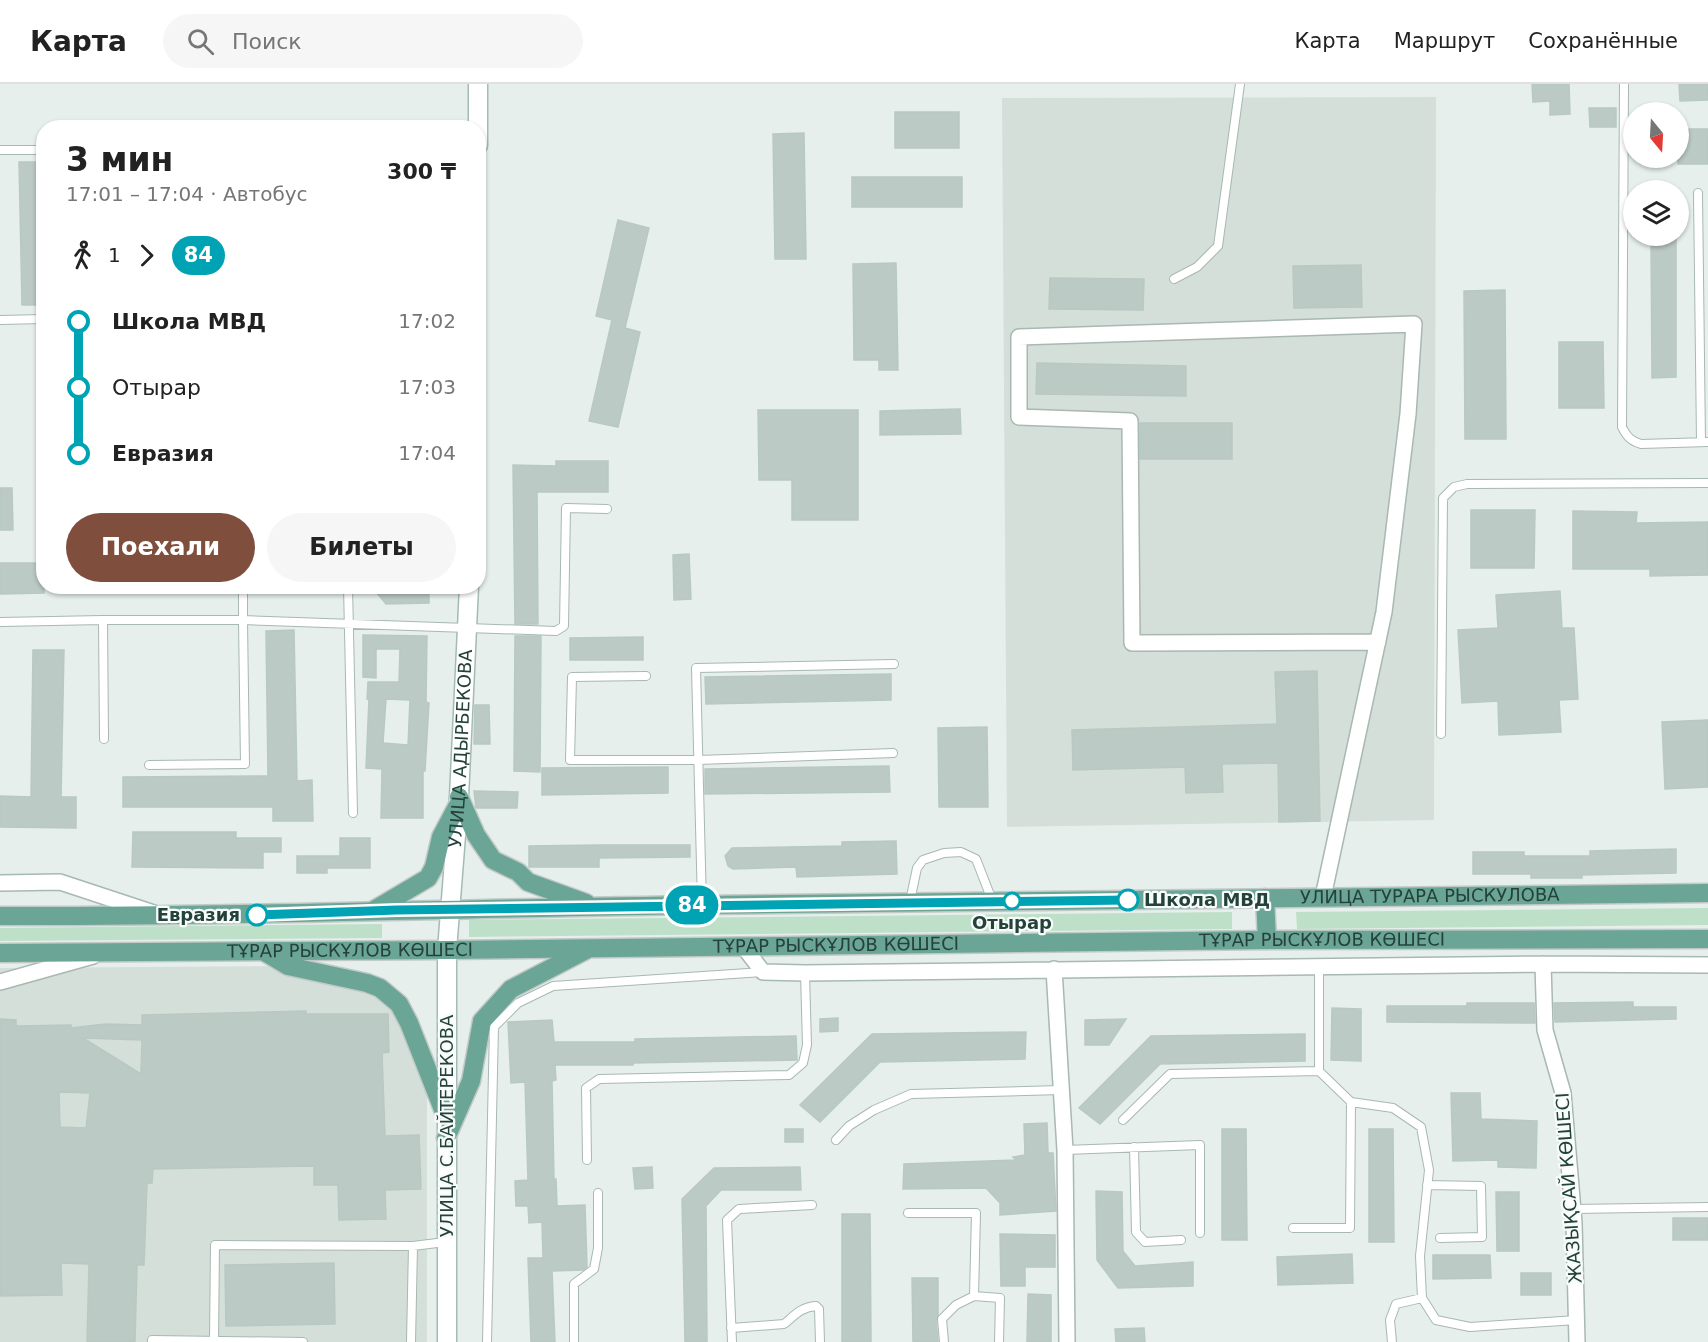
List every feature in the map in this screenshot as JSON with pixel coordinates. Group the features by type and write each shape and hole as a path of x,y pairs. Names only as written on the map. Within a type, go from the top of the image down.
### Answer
{"main road":[{"path":"478,84 478,120"},
{"name":"УЛИЦА АДЫРБЕКОВА","path":"449,910 458,801 469,594"},
{"path":"458,801 476,835 493,860 518,872 528,882 599,907"},
{"path":"370,912 428,878 434,867 441,837 458,801"},
{"name":"УЛИЦА ТУРАРА РЫСКУЛОВА","path":"0,916 166,917 702,905 1708,893"},
{"path":"1265,898 1267,940"},
{"name":"УЛИЦА С.БАЙТЕРЕКОВА","path":"447,1342 446,1117 449,910"},
{"name":"ТҰРАР РЫСКҰЛОВ КӨШЕСІ","path":"0,952 588,949 1267,940 1708,939"},
{"path":"446,1138 471,1081 482,1021 511,989 588,949"},
{"path":"263,951 288,966 367,983 391,996 399,1004 409,1023 446,1117"}],"street":[{"path":"1323,897 1378,642 1384,612 1408,414 1414,324 1018,337 1019,417 1130,421 1132,644 1378,642"},
{"path":"0,883 60,882 166,917"},
{"path":"743,946 763,972 805,973 1543,964 1708,965"},
{"path":"0,982 111,951"},
{"name":"ЖАЗЫҚСАЙ КӨШЕСІ","path":"1543,964 1545,1030 1563,1093 1572,1209 1577,1342"},
{"path":"1054,969 1065,1150 1067,1342"}],"lane":[{"path":"1174,279 1197,267 1218,246 1240,84"},
{"path":"1624,84 1622,427 1626,436 1641,444 1705,442 1698,193"},
{"path":"0,150 36,150"},
{"path":"0,319 36,320"},
{"path":"1441,734 1443,498 1454,488 1467,484 1708,483"},
{"path":"0,622 243,620 556,631 564,626 566,508 607,509"},
{"path":"149,765 245,764 243,594"},
{"path":"348,594 353,813"},
{"path":"103,620 104,739"},
{"path":"702,905 696,668 894,664"},
{"path":"646,676 572,677 570,760 698,760 893,753"},
{"path":"910,902 917,868 923,860 944,853 961,852 976,859 993,901"},
{"path":"1319,967 1319,1071 1350,1102 1393,1108 1421,1127 1429,1170 1420,1256 1422,1298 1436,1320 1470,1327 1577,1320"},
{"path":"487,1342 494,1027 518,1003 553,986 763,972"},
{"path":"587,1160 586,1088 598,1079 789,1075 803,1063 807,1045 805,973"},
{"path":"1123,1120 1170,1074 1319,1071"},
{"path":"836,1140 849,1126 874,1110 911,1094 1061,1090"},
{"path":"1293,1228 1350,1228 1350,1102"},
{"path":"1065,1150 1200,1144 1200,1233"},
{"path":"1134,1147 1136,1232 1145,1242 1181,1240"},
{"path":"1427,1185 1481,1186 1482,1237 1440,1238"},
{"path":"574,1342 574,1284 594,1269 598,1248 598,1192"},
{"path":"732,1342 728,1220 739,1209 812,1205"},
{"path":"1572,1209 1708,1207"},
{"path":"908,1214 976,1213 974,1296"},
{"path":"214,1341 215,1245 413,1246 447,1242"},
{"path":"411,1342 413,1246"},
{"path":"944,1342 942,1319 956,1305 974,1296 1000,1298 999,1342"},
{"path":"1392,1342 1390,1320 1396,1304 1422,1298"},
{"path":"731,1328 784,1324 797,1311 816,1306 819,1309 820,1342"},
{"path":"152,1342 152,1340 303,1342"}],"shaded area":[{"path":"1436,97 1434,820 1007,827 1002,98"},
{"name":"Евразия","path":"276,966 405,998 427,1040 427,1342 0,1342 0,968"}],"green space":[{"path":"1708,908 1708,925 1297,929 1296,912"},
{"path":"1232,912 1232,929 469,937 469,920"},
{"path":"382,924 382,938 0,941 0,928"}],"building":[{"path":"1532,84 1569,84 1570,114 1550,115 1550,101 1533,102"},
{"path":"1679,84 1708,84 1708,100 1680,101"},
{"path":"1589,108 1616,108 1616,127 1590,127"},
{"path":"895,112 959,112 959,148 895,148"},
{"path":"1689,129 1708,129 1708,164 1689,164"},
{"path":"804,133 806,259 775,259 773,134"},
{"path":"19,162 36,162 36,305 22,305"},
{"path":"852,177 962,177 962,207 852,207"},
{"path":"618,220 649,228 625,328 640,332 618,427 589,421 612,320 596,316"},
{"path":"1651,246 1676,246 1676,377 1652,378"},
{"path":"896,263 898,370 879,370 879,360 854,360 853,264"},
{"path":"1361,265 1362,307 1294,308 1293,266"},
{"path":"1050,278 1144,279 1143,310 1049,309"},
{"path":"1505,290 1506,439 1465,439 1464,291"},
{"path":"1559,342 1603,342 1604,408 1559,408"},
{"path":"1037,363 1186,366 1186,396 1036,394"},
{"path":"960,409 961,434 880,435 880,411"},
{"path":"758,410 858,410 858,520 792,520 792,480 759,480"},
{"path":"1140,423 1232,423 1232,459 1140,459"},
{"path":"556,461 608,461 608,492 537,492 538,624 515,624 513,465 556,466"},
{"path":"0,488 12,488 13,530 0,530"},
{"path":"1471,510 1535,510 1534,568 1471,568"},
{"path":"1573,511 1637,512 1636,523 1708,522 1708,575 1650,576 1650,569 1573,569"},
{"path":"689,554 691,599 674,600 673,555"},
{"path":"0,563 36,563 36,593 0,594"},
{"path":"1560,591 1562,628 1574,628 1578,699 1559,700 1561,732 1499,735 1498,701 1462,703 1458,630 1498,628 1496,595"},
{"path":"378,594 429,594 429,603 386,604"},
{"path":"294,630 297,781 312,780 313,821 273,821 273,807 123,807 123,777 268,776 266,631"},
{"path":"363,635 427,636 426,702 429,703 425,771 423,771 423,818 381,818 382,769 366,768 368,682 399,682 400,649 376,649 376,678 363,677","holes":["386,699 410,700 408,745 383,743"]},
{"path":"515,636 541,636 540,772 514,771"},
{"path":"643,637 643,660 570,660 570,638"},
{"path":"33,650 64,650 61,797 76,797 76,828 0,827 0,796 31,797"},
{"path":"1317,671 1320,821 1279,822 1278,763 1222,764 1223,792 1186,793 1185,767 1073,770 1072,730 1277,724 1275,672"},
{"path":"891,674 891,700 706,704 705,677"},
{"path":"475,705 489,705 490,744 474,744"},
{"path":"1708,720 1708,787 1665,789 1662,722"},
{"path":"987,727 988,807 939,807 938,728"},
{"path":"889,766 890,792 705,794 705,769"},
{"path":"668,767 668,793 542,795 542,768"},
{"path":"474,791 518,792 517,808 476,808"},
{"path":"133,832 236,832 236,838 281,838 281,852 263,852 263,868 132,867"},
{"path":"340,838 370,838 370,868 327,868 327,873 297,873 297,856 340,856"},
{"path":"896,841 897,874 797,877 796,867 733,869 728,866 725,856 732,848 842,846 842,842"},
{"path":"690,845 690,857 599,858 599,867 529,867 529,846"},
{"path":"1676,849 1676,873 1582,875 1582,878 1531,878 1531,874 1473,874 1473,852 1524,852 1524,856 1590,856 1590,851"},
{"path":"1633,1002 1633,1007 1676,1007 1676,1019 1555,1022 1554,1003"},
{"path":"1467,1003 1534,1003 1535,1023 1387,1022 1387,1006 1467,1006"},
{"path":"1332,1008 1361,1009 1361,1061 1331,1060"},
{"path":"306,1011 306,1014 388,1014 389,1052 382,1053 385,1136 419,1135 421,1189 385,1190 386,1219 339,1220 338,1185 314,1185 314,1166 153,1169 152,1183 147,1183 144,1265 137,1265 135,1342 87,1342 89,1264 61,1263 62,1295 0,1296 0,1019 16,1020 16,1026 71,1025 71,1028 105,1024 142,1025 142,1015","holes":["83,1038 142,1040 141,1074","59,1092 90,1093 86,1128 60,1127"]},
{"path":"838,1018 838,1031 820,1032 820,1019"},
{"path":"1126,1019 1109,1045 1085,1045 1085,1020"},
{"path":"552,1020 554,1042 635,1042 635,1039 796,1036 797,1060 555,1065 556,1080 552,1081 554,1179 556,1179 557,1206 585,1205 587,1267 583,1270 552,1271 555,1342 531,1342 528,1258 543,1258 542,1222 529,1223 528,1206 516,1206 515,1181 528,1180 525,1082 511,1083 508,1022"},
{"path":"1026,1032 1025,1059 880,1062 820,1122 800,1105 872,1034"},
{"path":"1305,1034 1305,1061 1160,1064 1100,1124 1079,1108 1151,1036"},
{"path":"1451,1093 1480,1093 1481,1119 1537,1121 1536,1168 1498,1167 1498,1160 1453,1161"},
{"path":"1047,1123 1048,1153 1053,1153 1056,1211 1000,1215 1000,1203 986,1188 903,1189 904,1164 1016,1160 1013,1157 1025,1155 1024,1124"},
{"path":"785,1129 803,1129 803,1142 785,1142"},
{"path":"1222,1129 1246,1129 1247,1240 1222,1240"},
{"path":"1369,1129 1393,1129 1394,1242 1369,1242"},
{"path":"652,1167 653,1188 635,1189 633,1168"},
{"path":"800,1167 801,1190 721,1190 706,1206 707,1342 685,1342 682,1199 714,1168"},
{"path":"1096,1191 1122,1192 1123,1251 1135,1266 1193,1262 1193,1286 1118,1288 1097,1260"},
{"path":"1496,1192 1519,1192 1519,1251 1497,1251"},
{"path":"842,1214 870,1214 871,1342 842,1342"},
{"path":"1673,1218 1708,1218 1708,1240 1673,1240"},
{"path":"1000,1234 1055,1235 1055,1267 1025,1267 1025,1286 1001,1286"},
{"path":"1352,1254 1353,1283 1278,1285 1277,1257"},
{"path":"1433,1255 1490,1255 1491,1278 1433,1279"},
{"path":"334,1263 335,1324 226,1326 225,1265"},
{"path":"1521,1273 1551,1273 1551,1295 1521,1295"},
{"path":"912,1278 938,1278 936,1320 938,1342 913,1342"},
{"path":"1028,1294 1051,1295 1051,1342 1027,1342"},
{"path":"1144,1328 1145,1342 1116,1342 1115,1329"}],"bus line":[{"name":"84","path":"257,915 397,910 1128,900"}],"place":[{"name":"Школа МВД","path":"1128,900"},
{"name":"Отырар","path":"1012,901"},
{"name":"Евразия","path":"257,915"}]}
